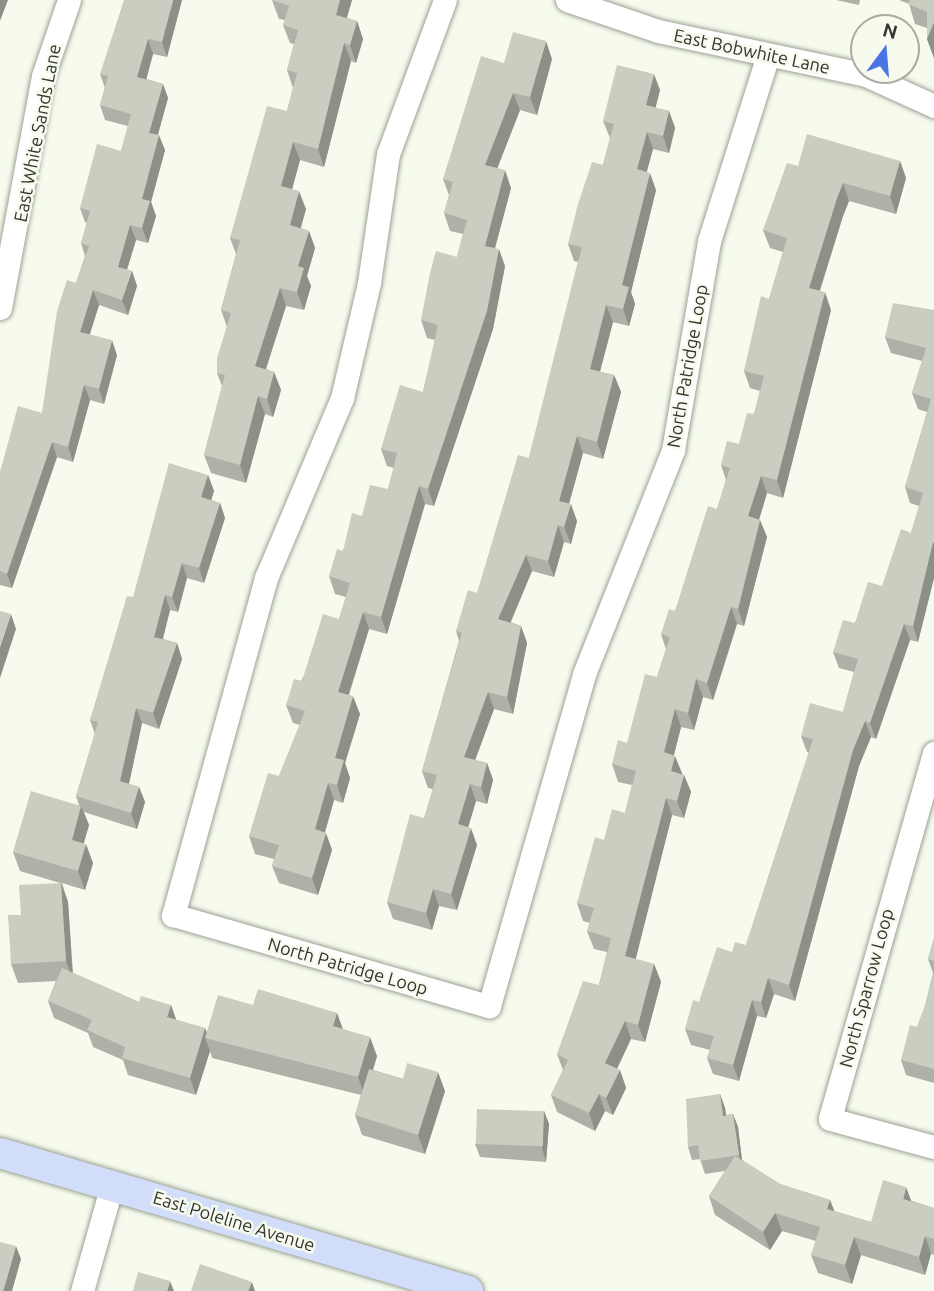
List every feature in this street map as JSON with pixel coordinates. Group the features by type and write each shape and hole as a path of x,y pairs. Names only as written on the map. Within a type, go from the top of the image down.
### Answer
{"main road":[{"name":"East Poleline Avenue","path":"0,1153 468,1291"}],"street":[{"name":"East White Sands Lane","path":"0,308 43,76 69,0"},
{"name":"North Patridge Loop","path":"445,0 388,154 365,307 342,398 266,578 173,915 489,1006 584,674 673,450 709,241 768,55"},
{"name":"East Bobwhite Lane","path":"567,0 659,31 866,75 934,106"},
{"name":"North Sparrow Loop","path":"934,753 830,1119 934,1147"},
{"path":"82,1291 112,1185"}],"building":[{"path":"124,0 173,0 162,42 148,39 137,77 163,84 149,133 159,135 142,199 150,201 142,228 130,225 118,267 132,271 122,300 93,290 80,332 112,340 99,389 84,385 68,447 52,442 7,574 0,571 0,472 18,406 42,413 57,311 67,280 76,283 89,246 81,243 90,211 80,208 97,144 121,151 131,114 100,105 108,76 100,74"},
{"path":"272,0 340,0 336,15 357,21 350,45 344,43 318,149 293,142 281,186 299,191 290,225 309,231 298,266 304,268 297,292 280,288 255,366 274,372 267,399 258,396 240,465 204,455 225,375 217,373 217,358 231,313 221,310 240,240 230,238 267,106 287,111 297,73 287,70 298,30 283,25 289,6"},
{"path":"910,0 934,0 934,22 927,39 927,12 908,4"},
{"path":"513,32 546,41 530,97 513,93 485,165 505,170 485,246 499,249 487,311 428,489 419,486 381,617 363,612 338,692 353,696 335,758 344,760 337,785 328,783 315,829 326,833 312,878 272,866 279,845 249,836 268,773 279,776 305,711 286,705 294,679 302,681 323,614 339,619 350,583 329,576 337,549 343,551 352,513 362,516 370,485 388,489 397,453 381,449 400,385 423,392 438,325 421,320 430,273 436,251 457,257 467,220 444,213 453,182 443,179 481,56 504,63"},
{"path":"617,65 654,74 646,105 669,111 663,136 647,132 637,169 650,173 622,285 629,287 623,309 606,305 590,369 614,375 597,442 577,436 559,501 571,504 564,527 558,525 548,561 526,555 498,619 521,626 507,697 488,692 464,757 487,763 481,787 470,784 458,824 471,828 451,894 433,889 426,913 387,902 410,814 424,818 437,775 422,771 462,633 456,631 468,590 477,593 518,455 529,458 582,247 568,244 578,204 592,162 603,165 614,124 603,121"},
{"path":"807,134 900,161 890,196 843,183 837,198 809,288 825,292 777,480 761,476 748,516 760,520 738,609 731,607 707,683 696,679 688,713 675,709 664,752 675,756 671,771 684,775 677,801 666,798 625,956 654,964 638,1025 625,1021 605,1063 620,1070 606,1098 599,1094 589,1113 551,1095 568,1060 557,1054 583,981 599,985 611,938 587,931 594,908 577,903 595,837 604,840 612,809 625,813 636,771 612,764 618,740 627,743 645,674 657,677 670,637 661,634 669,609 675,611 708,506 717,509 730,468 721,465 727,441 739,444 747,413 754,414 764,376 744,371 761,296 769,299 787,238 763,230 787,163 798,166"},
{"path":"893,303 934,310 934,543 913,626 904,624 870,723 865,721 853,750 789,985 768,978 761,1002 752,1000 733,1065 707,1058 714,1036 685,1029 693,1000 699,1002 717,947 732,952 735,942 746,945 813,739 801,736 810,703 843,712 858,659 833,652 843,620 855,623 868,582 882,586 901,529 911,533 923,493 905,487 931,399 912,393 926,348 885,337"},
{"path":"169,463 208,475 201,497 220,503 199,568 182,563 172,597 165,595 154,637 177,643 153,713 136,708 120,781 139,787 131,813 76,796 98,722 90,720 127,596 133,597"},
{"path":"0,611 11,614 0,647"},
{"path":"31,791 81,806 72,840 86,844 78,871 13,852"},
{"path":"61,883 66,961 11,964 8,915 21,915 19,885"},
{"path":"934,938 934,961 928,959"},
{"path":"62,968 139,1002 141,996 171,1005 167,1017 205,1028 190,1078 122,1058 125,1047 87,1030 92,1020 48,1001"},
{"path":"934,972 934,1069 901,1060 910,1025 917,1027"},
{"path":"258,989 337,1013 333,1026 370,1037 358,1077 205,1038 218,995 253,1005"},
{"path":"407,1063 438,1072 418,1135 355,1115 369,1069 403,1079"},
{"path":"720,1094 723,1116 733,1114 739,1155 700,1161 698,1145 688,1147 686,1099"},
{"path":"477,1109 544,1111 543,1146 476,1144"},
{"path":"735,1156 780,1184 830,1200 827,1209 871,1222 883,1180 906,1187 903,1199 934,1208 934,1239 925,1236 919,1257 854,1237 845,1265 811,1255 820,1227 775,1213 763,1232 709,1196"},
{"path":"0,1242 16,1246 3,1291 0,1291"},
{"path":"200,1264 252,1282 248,1291 191,1291"},
{"path":"138,1272 170,1281 167,1291 133,1291"}]}
